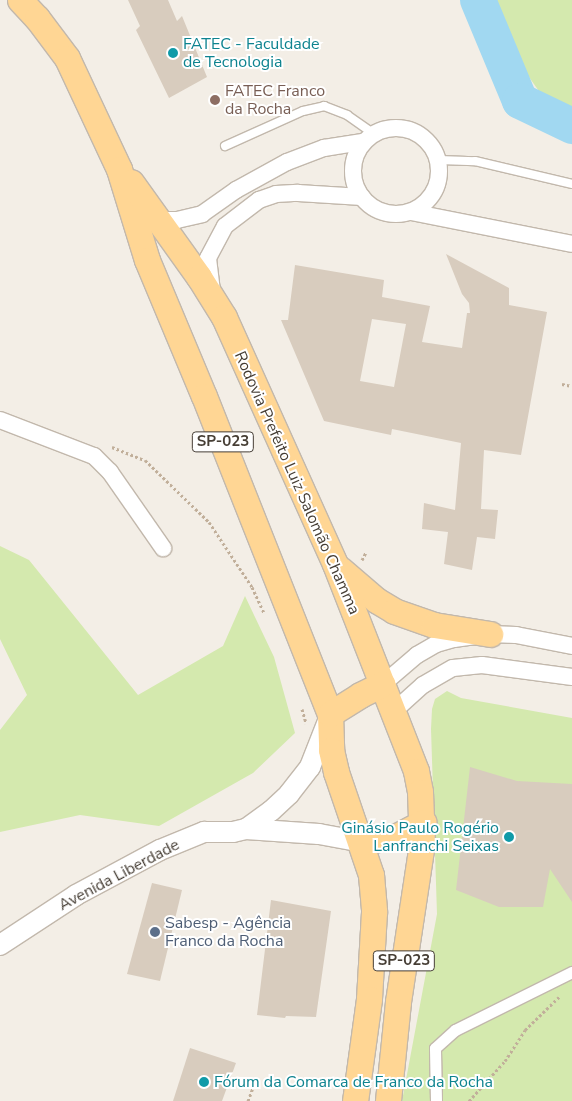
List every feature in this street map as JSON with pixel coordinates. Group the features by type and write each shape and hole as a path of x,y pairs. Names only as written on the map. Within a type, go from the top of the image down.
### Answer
{"main road":[{"name":"Rodovia Prefeito Luiz Salomão Chamma","path":"20,0 37,18 67,58 119,169 147,260 204,396 330,714 331,750 336,772 362,842"},
{"name":"Rodovia Prefeito Luiz Salomão Chamma","path":"119,169 132,184 199,277 216,305 335,564 394,711 416,771 423,822"},
{"path":"335,564 376,600 394,611 434,625 490,634"},
{"path":"330,714 360,695 383,684"},
{"path":"362,842 397,836 423,822"},
{"name":"SP-023","path":"388,1101 398,1002 422,843 423,822"},
{"name":"SP-023","path":"355,1101 369,999 374,912 371,875 362,842"}],"street":[{"path":"157,220 177,220 202,214 236,190 287,162 324,148 368,138 386,128 399,127 412,130 428,142 439,160 440,174 436,188 428,201 411,212 403,214 386,213 372,206 362,197 355,183 353,169 356,155 368,138"},
{"path":"216,305 209,279 208,258 225,226 235,216 259,200 276,194 298,193 362,197"},
{"path":"411,212 572,244"},
{"path":"0,420 94,456 122,487 163,548"},
{"path":"383,684 417,655 436,644 454,639 490,634 516,635 572,646"},
{"path":"394,711 423,685 453,668 482,665 572,677"},
{"name":"Avenida Liberdade","path":"246,829 277,806 310,767 330,714"},
{"name":"Avenida Liberdade","path":"0,944 76,896 160,850 204,832 233,832 246,829 319,834 362,842"},
{"path":"436,1101 435,1048 455,1030 572,972"}],"lane":[{"path":"225,146 304,111 324,106 347,115 368,138"},
{"path":"439,160 475,161 572,184"}],"path":[{"path":"562,384 572,386"},
{"path":"94,456 106,445 145,460 209,522 252,587"},
{"path":"469,1101 505,1061 525,1030 541,1013 567,993"},
{"path":"248,1101 253,1087"}],"green space":[{"path":"492,0 572,0 572,118 548,104 517,60"},
{"path":"0,546 29,560 138,695 223,646 245,596 274,657 295,733 253,773 159,826 80,815 0,832 0,730 27,695 0,639"},
{"path":"447,691 461,698 572,718 572,1101 402,1101 437,914 431,729 432,709 435,699"}],"building":[{"name":"FATEC - Faculdade de Tecnologia","path":"128,0 168,0 177,21 182,16 207,77 169,98 136,30 140,26"},
{"path":"446,254 509,288 509,305 547,312 521,455 484,450 481,509 498,510 495,539 477,537 472,570 444,564 448,532 422,529 424,503 455,510 461,443 392,429 391,435 324,421 281,320 288,320 295,265 384,280 382,297 430,306 422,342 462,348 467,313 470,313 469,303 462,294","holes":["372,319 406,324 394,387 360,381"]},
{"name":"Ginásio Paulo Rogério Lanfranchi Seixas","path":"470,767 517,781 572,784 572,902 550,869 543,907 499,907 456,890"},
{"name":"Sabesp - Agência Franco da Rocha","path":"152,883 182,890 160,981 127,974"},
{"path":"271,900 331,911 316,1017 286,1016 285,1018 257,1015"},
{"name":"Fórum da Comarca de Franco da Rocha","path":"190,1048 236,1063 222,1101 173,1101"}],"waterway":[{"path":"478,0 520,101 572,126"}],"place":[{"name":"FATEC - Faculdade de Tecnologia","path":"173,53"},
{"name":"FATEC Franco da Rocha","path":"215,100"},
{"name":"Ginásio Paulo Rogério Lanfranchi Seixas","path":"509,837"},
{"name":"Sabesp - Agência Franco da Rocha","path":"155,932"},
{"name":"Fórum da Comarca de Franco da Rocha","path":"204,1082"}]}
